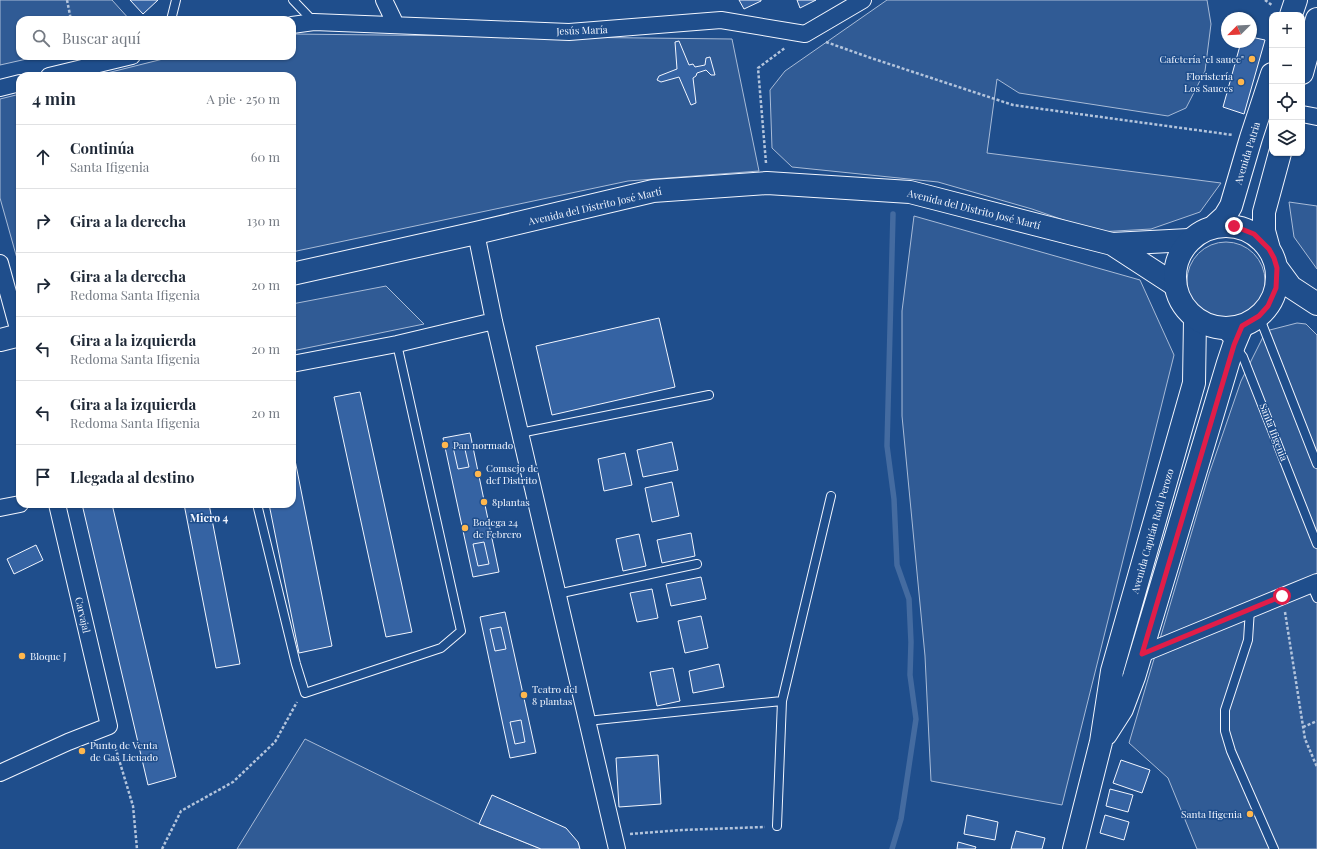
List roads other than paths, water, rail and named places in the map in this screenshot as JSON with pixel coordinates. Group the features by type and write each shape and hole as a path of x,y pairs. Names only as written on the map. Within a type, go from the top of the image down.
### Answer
{"main road":[{"path":"1292,12 1296,0"},
{"path":"1305,62 1317,19"},
{"name":"Avenida Patria","path":"1213,227 1225,216 1231,206 1269,83"},
{"path":"1251,323 1276,288 1273,259 1264,231 1264,212 1279,156"},
{"name":"Avenida del Distrito José Martí","path":"296,273 476,233 653,191 767,183 910,192 1112,244 1189,240"},
{"path":"1234,226 1254,234 1273,259 1291,287 1317,304 1231,329 1216,328 1195,318 1187,311 1179,299 1175,284 1177,261 1189,240 1202,231 1213,227 1234,226"},
{"name":"Avenida del Distrito José Martí","path":"1112,244 1175,284"},
{"name":"Avenida Capitán Raúl Perozo","path":"1074,849 1101,742 1112,671 1194,383 1195,318"},
{"name":"Avenida Capitán Raúl Perozo","path":"1101,742 1122,709 1134,677 1251,323"},
{"path":"0,340 16,336"},
{"path":"1112,671 1114,682 1120,686 1126,684 1134,677"}],"street":[{"path":"384,0 396,25"},
{"name":"Jesús María","path":"296,24 314,22 568,32 721,20 804,34 863,0"},
{"path":"66,72 115,60"},
{"path":"0,88 16,84"},
{"path":"1305,115 1317,117"},
{"path":"476,233 494,321 615,842"},
{"path":"0,263 16,321"},
{"path":"296,363 397,344 494,321"},
{"path":"0,508 16,505"},
{"name":"Carvajal","path":"0,773 68,742 109,726 58,508"},
{"path":"1142,654 1282,596 1315,588"}],"lane":[{"path":"172,16 176,0"},
{"path":"293,0 314,22"},
{"path":"1251,323 1317,464"},
{"name":"Santa Ifigenia","path":"1251,323 1243,358 1256,386 1317,544"},
{"path":"258,508 296,664 305,693 441,648 461,631 397,344"},
{"path":"520,434 708,395"},
{"path":"777,826 782,701 831,496"},
{"path":"557,594 697,564"},
{"path":"1250,609 1248,640 1226,710 1225,731 1231,750 1274,849"},
{"path":"587,721 782,701"}],"waterway":[{"path":"892,849 901,819 916,719 910,675 911,642 909,599 897,565 894,499 887,446 893,214"}],"place":[{"name":"Cafetería \"el sauce\"","path":"1252,59"},
{"name":"Floristería Los Sauces","path":"1241,82"},
{"name":"Pan normado","path":"445,445"},
{"name":"Comsejo de def Distrito","path":"478,474"},
{"name":"8plantas","path":"484,502"},
{"name":"Bodega 24 de Febrero","path":"465,528"},
{"name":"Bloque J","path":"22,656"},
{"name":"Teatro del 8 plantas","path":"524,695"},
{"name":"Punto de Venta de Gas Licuado","path":"82,751"},
{"name":"Santa Ifigenia","path":"1250,814"}],"district":[{"name":"Micro 4","path":"209,518"}]}
